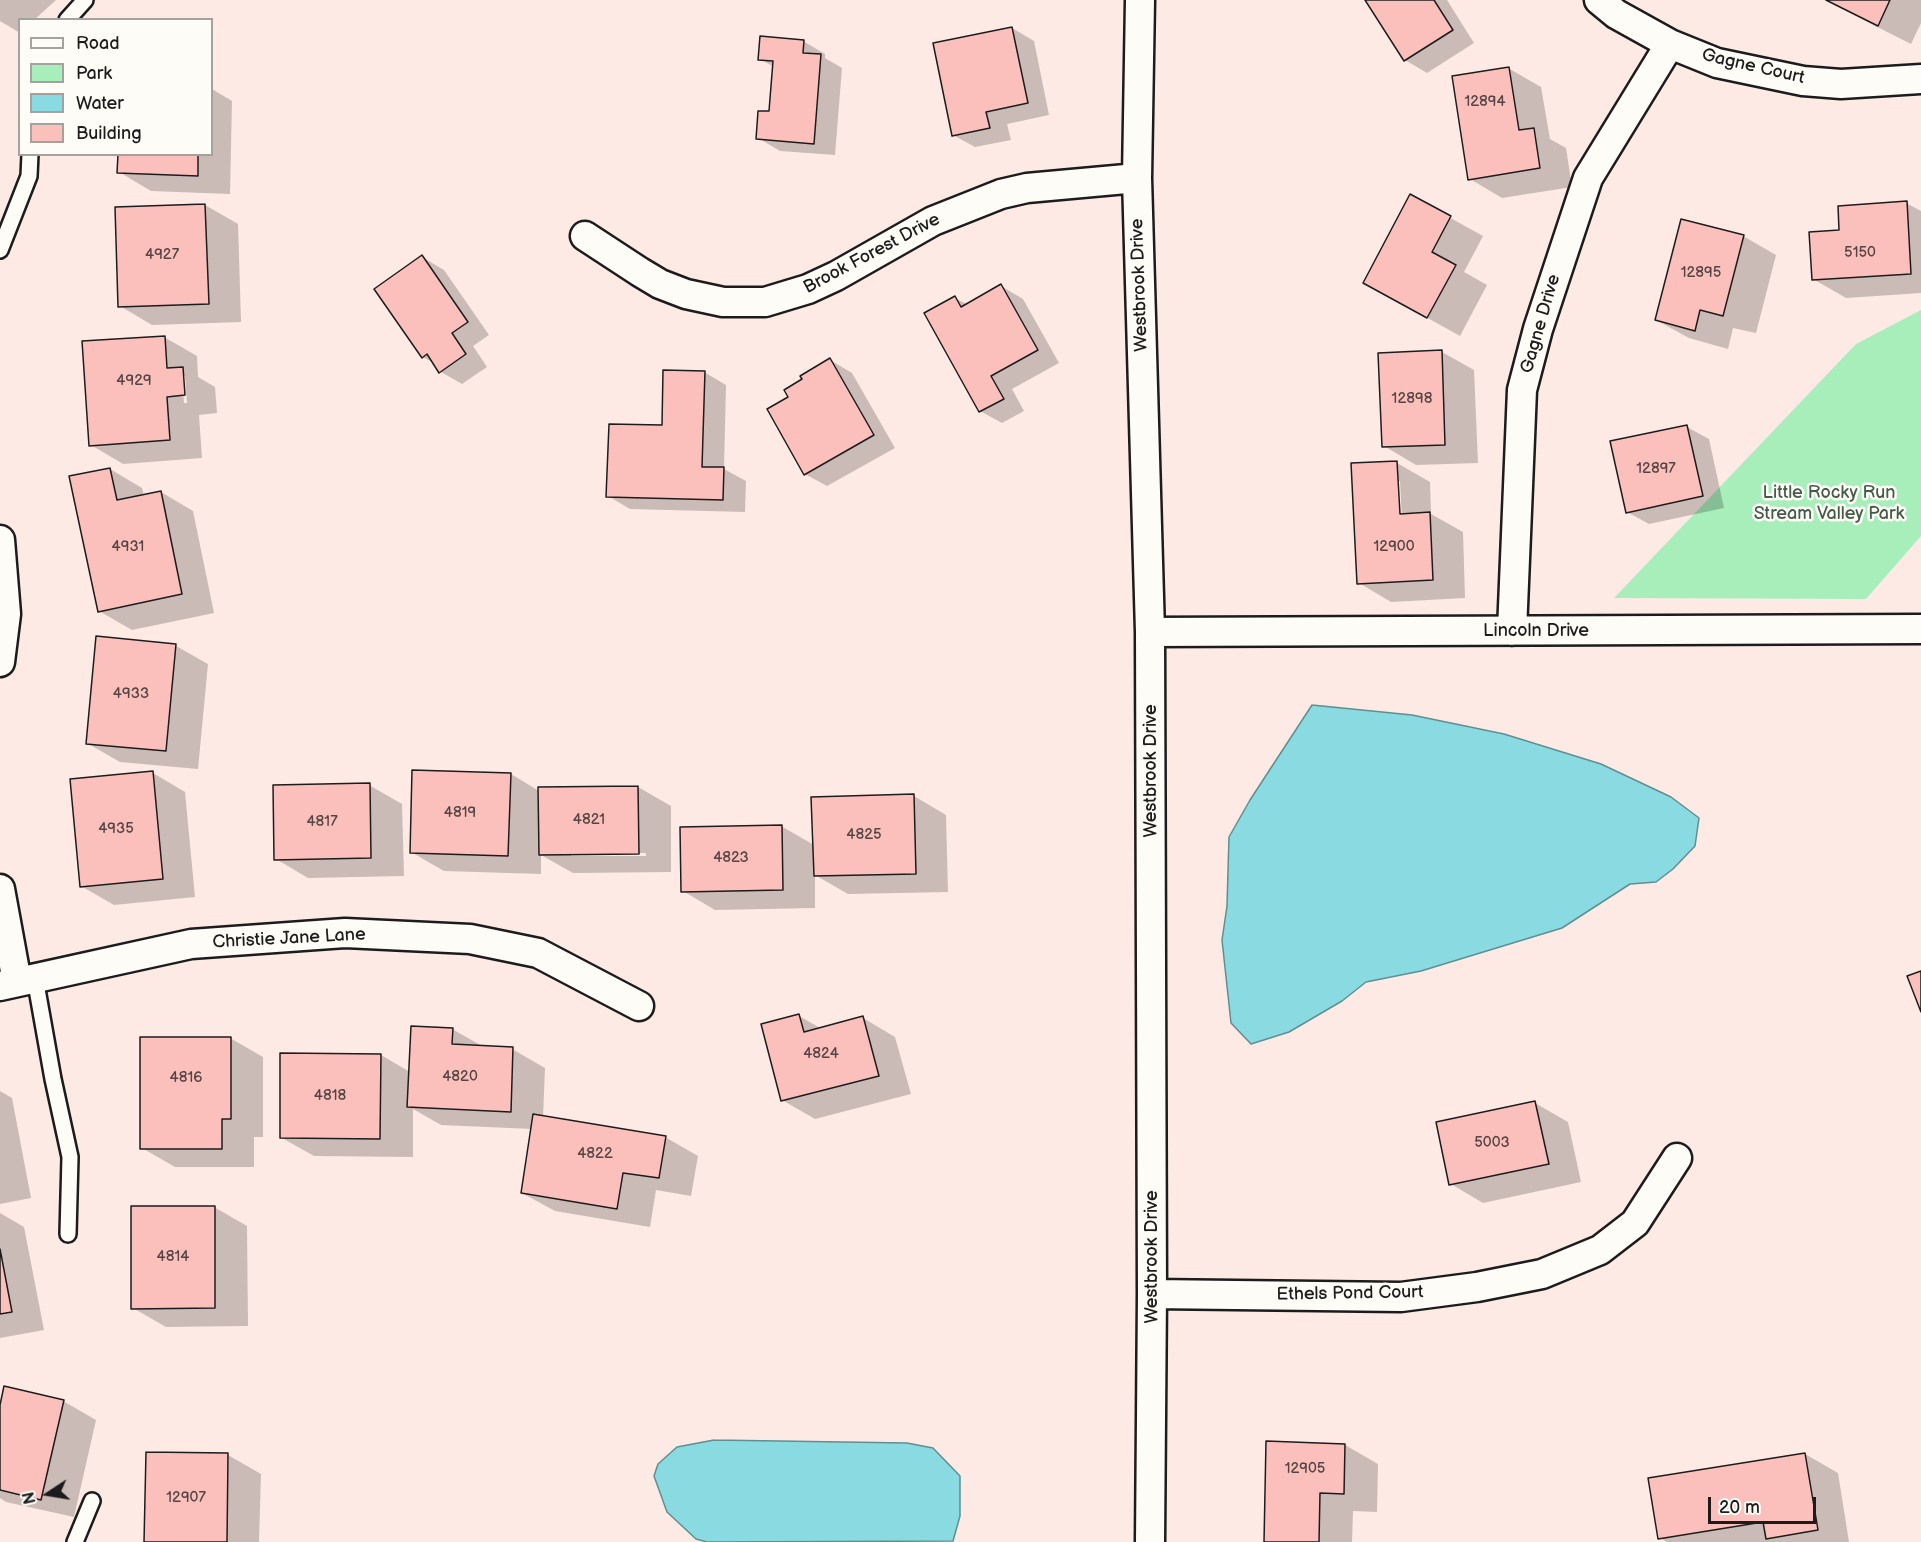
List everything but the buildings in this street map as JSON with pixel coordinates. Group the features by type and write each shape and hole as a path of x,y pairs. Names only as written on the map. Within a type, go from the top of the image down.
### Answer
{"street":[{"name":"Westbrook Drive","path":"1140,0 1137,178 1150,632 1152,1294 1150,1542"},
{"name":"Gagne Court","path":"1599,0 1616,14 1670,44 1717,63 1803,81 1841,84 1921,79"},
{"name":"Gagne Drive","path":"1512,631 1522,390 1535,339 1588,178 1670,44"},
{"name":"Brook Forest Drive","path":"585,236 660,284 686,294 723,302 765,302 808,289 836,276 933,221 1001,194 1027,188 1137,178"},
{"path":"0,540 6,614 0,662"},
{"name":"Lincoln Drive","path":"1150,632 1921,629"},
{"path":"0,889 17,982"},
{"name":"Christie Jane Lane","path":"17,982 191,944 345,933 470,939 538,954 639,1006"},
{"name":"Ethels Pond Court","path":"1152,1294 1401,1297 1477,1287 1542,1274 1600,1250 1635,1223 1677,1158"}],"lane":[{"path":"69,18 85,0"},
{"path":"0,250 29,176 30,156"},
{"path":"17,982 53,1079 70,1157 68,1234"},
{"path":"75,1542 92,1501"}],"green space":[{"name":"Little Rocky Run Stream Valley Park","path":"1921,310 1921,536 1866,599 1614,598 1856,344"}],"water":[{"path":"1312,705 1412,715 1504,734 1601,764 1671,797 1699,818 1695,846 1673,869 1656,882 1630,884 1562,928 1421,971 1366,982 1342,1001 1289,1032 1251,1044 1231,1023 1222,940 1227,906 1229,837 1250,800"},
{"path":"714,1440 907,1443 933,1448 960,1476 960,1516 953,1541 707,1542 696,1539 667,1512 654,1476 658,1464 677,1447"}]}
